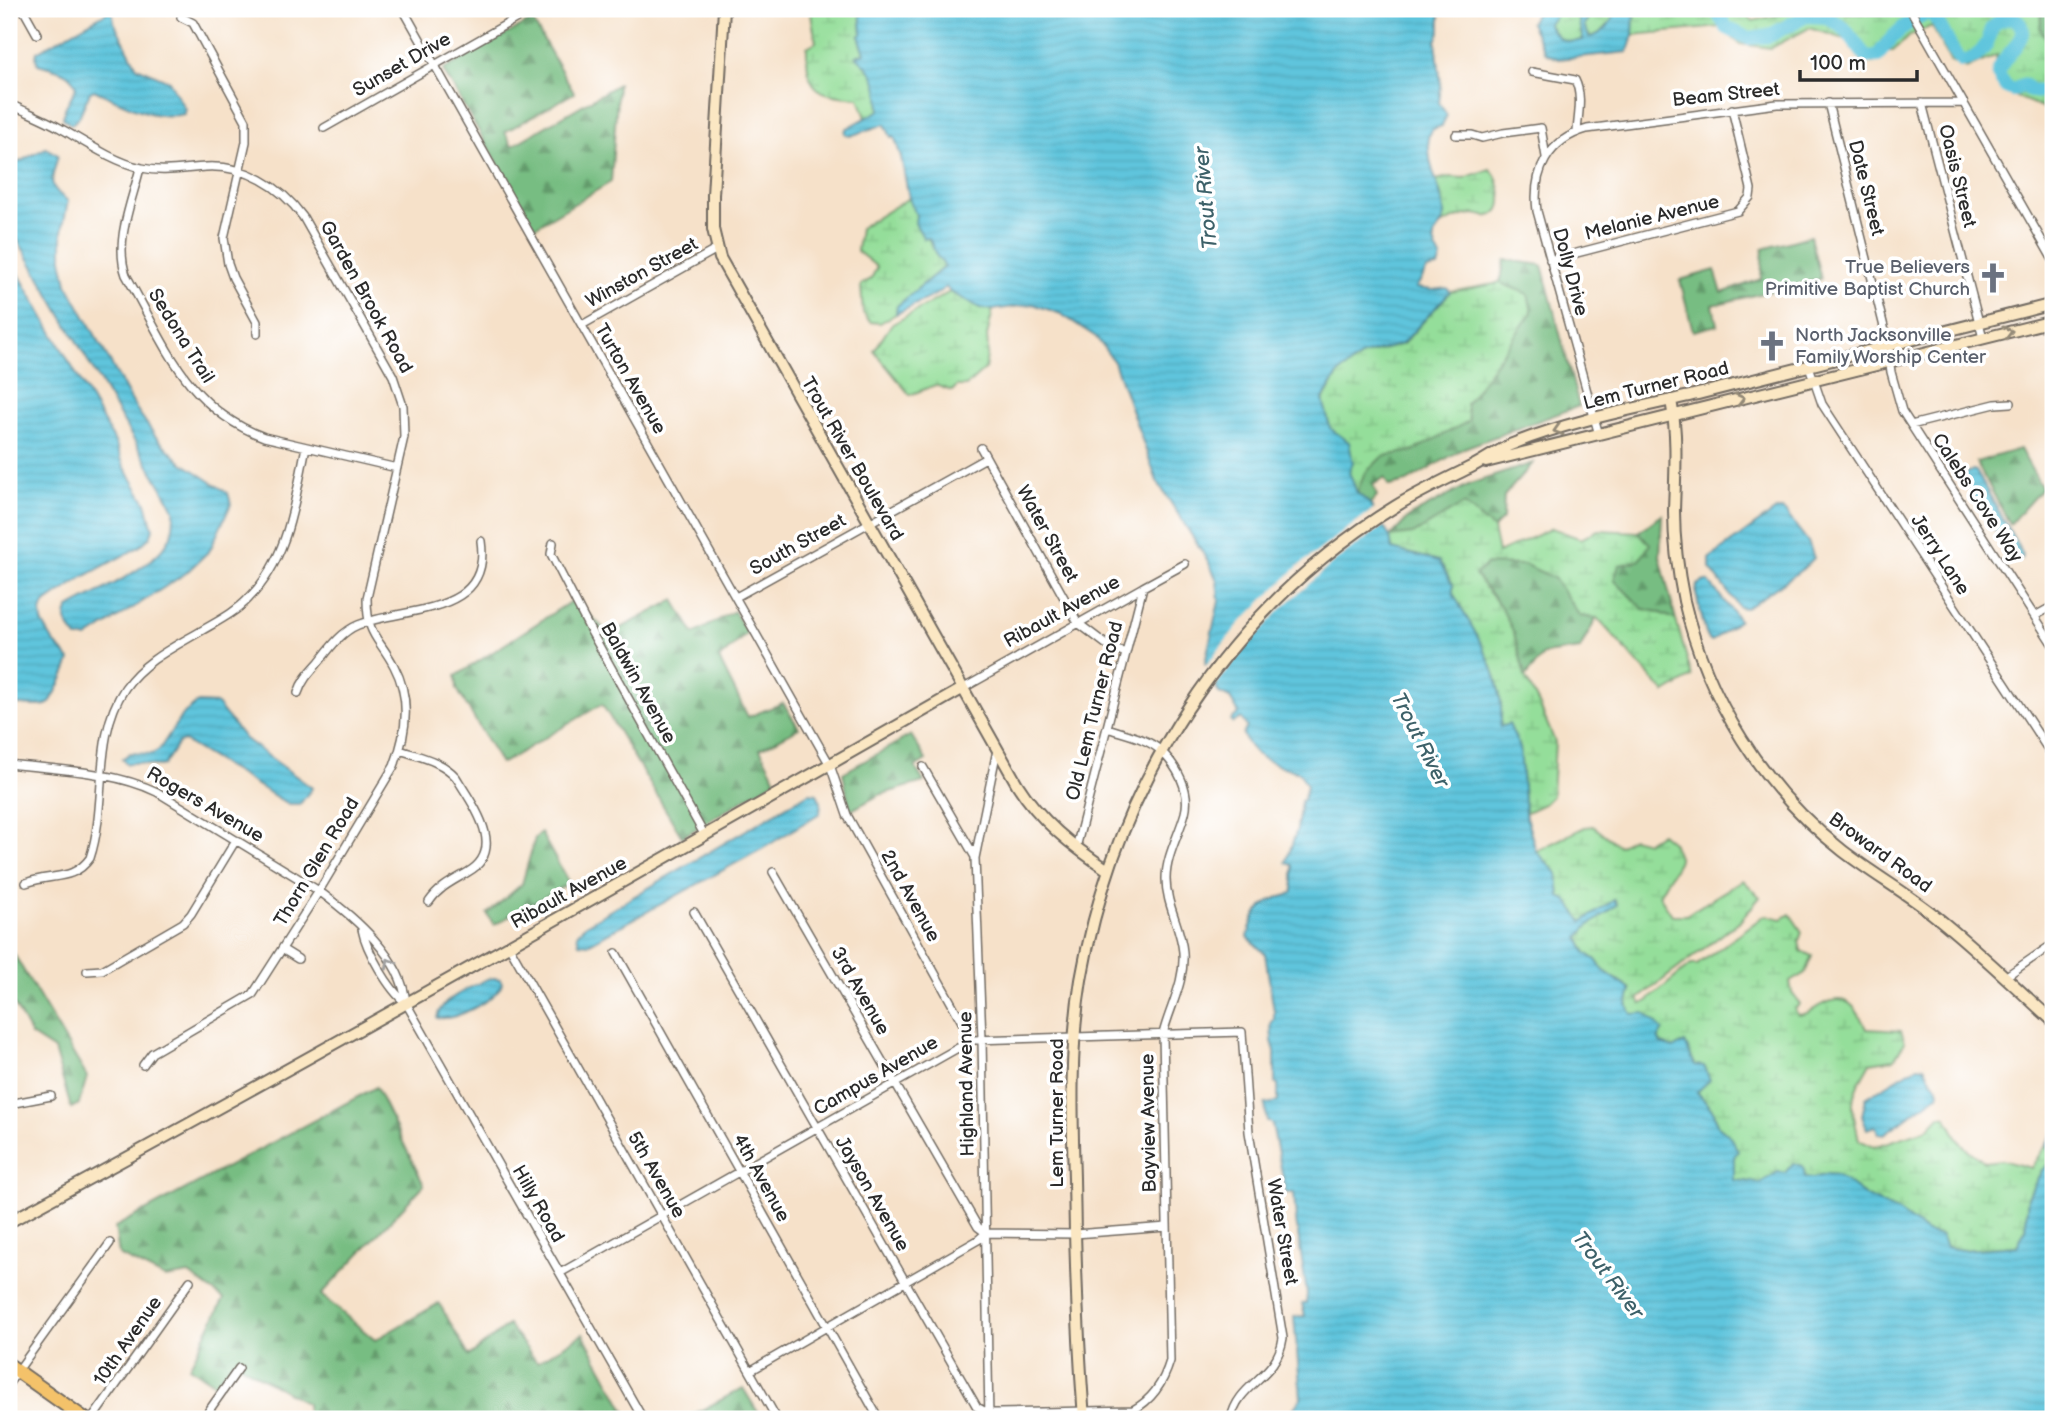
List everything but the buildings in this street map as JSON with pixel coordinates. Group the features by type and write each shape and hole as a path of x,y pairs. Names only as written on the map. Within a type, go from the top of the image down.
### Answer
{"main road":[{"name":"Trout River Boulevard","path":"724,9 713,195 713,229 717,249 741,298 1029,803 1076,848 1108,870"},
{"name":"Lem Turner Road","path":"1084,1415 1075,1234 1072,1079 1081,980 1108,870 1127,819 1161,751 1203,685 1260,618 1305,574 1345,541 1393,508 1508,446 1671,400 2053,304"},
{"name":"Lem Turner Road","path":"1476,464 2053,321"},
{"name":"Broward Road","path":"1671,400 1677,455 1675,535 1684,598 1708,674 1733,724 1764,771 1806,819 1842,850 1934,915 2053,1021"},
{"name":"Ribault Avenue","path":"10,1219 233,1101 962,689"},
{"path":"13,1368 85,1419"}],"street":[{"path":"23,9 37,34"},
{"name":"Turton Avenue","path":"402,9 830,765"},
{"name":"Sunset Drive","path":"324,128 533,9"},
{"path":"1910,9 2053,260"},
{"path":"181,17 193,23 243,112 247,131 225,226 225,250 233,278 257,322 257,334"},
{"path":"1532,72 1575,80 1578,87 1577,132 1558,144 1546,157"},
{"name":"Date Street","path":"1828,103 1890,362"},
{"name":"Oasis Street","path":"1923,103 1983,338"},
{"name":"Beam Street","path":"1577,132 1777,104 1964,103"},
{"name":"Garden Brook Road","path":"9,107 27,112 92,147 140,168 165,170 210,166 253,175 284,194 295,206 393,376 399,390 405,421 367,598 368,622"},
{"name":"Melanie Avenue","path":"1550,260 1738,211 1750,197 1751,189 1732,109"},
{"path":"1456,135 1482,138 1541,128 1546,157"},
{"name":"Dolly Drive","path":"1546,157 1537,178 1535,194 1550,260 1599,435"},
{"name":"Sedona Trail","path":"140,168 122,240 122,263 126,275 181,373 202,400 232,423 264,437 397,468"},
{"name":"Winston Street","path":"582,325 717,249"},
{"name":"Calebs Cove Way","path":"1890,362 1899,403 1911,425 2053,645"},
{"name":"Jerry Lane","path":"1809,366 1822,404 2053,757"},
{"path":"1911,425 1995,404 2011,403"},
{"path":"26,883 41,877 68,876 85,866 93,850 112,717 124,690 134,676 157,657 227,616 248,600 262,584 276,562 285,538 306,447"},
{"name":"Water Street","path":"981,448 1079,623 1111,648 1126,653"},
{"name":"South Street","path":"736,597 986,458"},
{"path":"298,693 301,682 348,630 368,622 444,604 464,593 480,570 483,556 481,541"},
{"name":"Baldwin Avenue","path":"553,543 551,554 588,626 705,836"},
{"path":"1143,587 1185,564"},
{"name":"Ribault Avenue","path":"962,689 1143,587"},
{"name":"Old Lem Turner Road","path":"1076,848 1143,587"},
{"path":"2035,616 2053,606"},
{"name":"Thorn Glen Road","path":"143,1065 152,1053 253,994 394,766 406,722 405,702 400,681 386,654 374,639 368,622"},
{"name":"Bayview Avenue","path":"988,1416 1084,1415 1133,1410 1153,1395 1167,1371 1171,1346 1163,1034 1168,1014 1176,999 1183,965 1181,938 1166,890 1166,875 1171,850 1185,812 1187,795 1181,778 1161,751 1135,736 1107,728"},
{"path":"400,750 450,769 487,834 484,856 479,863 473,870 437,891 429,902"},
{"name":"Highland Avenue","path":"988,1416 982,1039 975,858 997,750"},
{"name":"Rogers Avenue","path":"9,764 128,780 148,788 236,840 319,891 376,938 405,989 406,1003"},
{"name":"2nd Avenue","path":"830,765 847,815 972,1040"},
{"path":"923,767 975,858"},
{"path":"87,971 102,970 183,923 236,840"},
{"name":"3rd Avenue","path":"773,872 978,1227 986,1233"},
{"name":"Jayson Avenue","path":"694,912 973,1402 988,1416"},
{"path":"2005,977 2053,944"},
{"name":"5th Avenue","path":"509,946 777,1419"},
{"path":"282,949 298,959"},
{"name":"4th Avenue","path":"616,953 879,1419"},
{"name":"Hilly Road","path":"406,1003 643,1419"},
{"name":"Water Street","path":"1231,1419 1237,1400 1273,1367 1282,1349 1283,1338 1249,1132 1242,1032"},
{"name":"Campus Avenue","path":"560,1273 972,1040 1242,1032"},
{"path":"9,1104 51,1096"},
{"path":"750,1371 986,1233 1075,1234 1167,1227"},
{"path":"9,1383 13,1368 110,1243"},
{"name":"10th Avenue","path":"92,1419 190,1281"},
{"path":"203,1419 239,1368"}],"green space":[{"path":"810,9 860,9 862,33 859,36 865,53 857,56 876,80 880,110 866,118 859,98 824,92 812,82 807,62 807,47 816,42"},
{"path":"1554,9 1576,9 1583,41 1562,40 1555,34 1548,23 1554,16"},
{"path":"1593,9 1616,9 1606,28 1588,37 1584,25"},
{"path":"1634,9 1709,9 1721,27 1633,35"},
{"path":"1731,9 1741,9 1753,21 1794,11 1897,15 1906,9 2042,9 2040,28 2053,50 2053,117 2051,111 2007,93 1994,76 1997,55 1966,69 1950,61 1932,26 1911,35 1893,51 1887,51 1873,63 1861,60 1845,39 1809,28 1771,48 1740,44 1721,27"},
{"path":"2042,9 2053,9 2053,50 2040,28"},
{"path":"532,20 574,93 505,132 512,146 618,84 611,182 535,227 443,70"},
{"path":"1490,169 1501,193 1497,212 1487,216 1464,215 1441,225 1443,208 1436,180 1464,178"},
{"path":"909,198 936,254 945,266 897,306 896,314 880,323 870,322 863,313 861,285 871,279 877,267 857,251 860,228"},
{"path":"1810,236 1821,279 1713,305 1717,325 1693,331 1680,280 1715,270 1722,293 1761,279 1763,249"},
{"path":"1505,260 1542,265 1579,406 1464,448 1407,482 1389,486 1384,478 1373,485 1377,496 1370,504 1357,493 1364,474 1383,456 1413,451 1466,404 1532,312 1528,294 1500,283"},
{"path":"1500,283 1528,294 1532,312 1466,404 1469,421 1413,451 1383,456 1364,474 1357,493 1330,428 1323,400 1339,373 1363,355 1403,344 1450,292"},
{"path":"950,292 980,308 993,310 987,336 985,369 966,386 957,386 952,391 935,385 910,395 874,351 891,325"},
{"path":"2020,449 2042,488 2010,524 1976,462"},
{"path":"1533,463 1504,496 1503,519 1493,529 1464,504 1413,534 1390,537 1410,516 1470,484"},
{"path":"1464,504 1493,529 1498,553 1552,528 1581,539 1598,530 1638,532 1650,544 1640,560 1619,565 1614,580 1643,609 1676,620 1692,677 1665,693 1597,618 1580,616 1554,578 1526,565 1487,564 1475,575 1501,607 1514,633 1525,677 1555,742 1552,796 1544,804 1525,813 1520,748 1500,728 1499,692 1494,674 1488,657 1452,593 1453,585 1439,561 1392,549 1390,537 1413,534"},
{"path":"1662,515 1660,557 1676,620 1643,609 1614,580 1619,565 1639,560 1649,545 1638,532"},
{"path":"1487,564 1526,565 1554,578 1580,616 1597,617 1580,649 1544,654 1525,677 1514,633 1501,607 1475,575"},
{"path":"573,600 610,634 674,600 694,634 734,611 747,633 719,659 748,717 783,703 799,728 760,749 776,780 682,837 602,704 501,764 457,689 456,676"},
{"path":"911,735 926,760 915,767 924,782 879,795 850,811 843,773"},
{"path":"1593,826 1619,846 1632,838 1647,842 1661,833 1672,842 1679,860 1659,895 1672,915 1686,915 1743,880 1760,897 1741,920 1638,999 1641,1004 1690,965 1697,965 1765,915 1782,919 1790,914 1802,932 1799,941 1801,951 1812,956 1805,973 1790,982 1792,993 1800,1004 1795,1009 1798,1015 1828,1002 1843,1000 1854,1007 1866,1029 1901,1031 1905,1042 1894,1059 1870,1063 1858,1085 1853,1107 1859,1140 1874,1147 1928,1129 1940,1116 1946,1117 1962,1145 1984,1162 2001,1160 2031,1168 2047,1143 2052,1161 2042,1170 2028,1197 2025,1230 2017,1246 1962,1250 1946,1247 1941,1236 1926,1232 1899,1212 1867,1197 1837,1175 1804,1177 1803,1166 1793,1163 1785,1173 1778,1172 1760,1183 1734,1180 1734,1157 1729,1135 1717,1125 1714,1112 1697,1092 1695,1065 1685,1043 1673,1048 1661,1044 1658,1038 1663,1030 1632,1014 1627,1005 1631,989 1603,970 1596,960 1586,953 1579,938 1585,928 1617,904 1614,900 1583,923 1568,902 1560,897 1558,874 1536,851 1585,827"},
{"path":"541,833 569,883 494,925 487,914 522,884 535,838"},
{"path":"9,946 87,1077 79,1104 71,1108 54,1050 31,1035 9,995"},
{"path":"376,1087 424,1185 321,1295 375,1340 439,1303 469,1356 508,1325 537,1362 583,1334 630,1419 307,1419 307,1404 235,1362 215,1384 189,1367 224,1299 189,1274 165,1278 119,1255 115,1227"},
{"path":"743,1388 762,1419 685,1419"}],"water":[{"path":"106,9 112,9 114,22 137,67 169,81 185,109 184,114 172,116 149,113 94,90 90,92 79,117 71,125 63,118 65,108 76,88 74,82 62,71 38,64 37,52 106,13"},
{"name":"Trout River","path":"860,9 1440,9 1440,32 1436,41 1441,85 1439,103 1447,115 1442,126 1433,129 1428,137 1430,161 1444,213 1434,236 1441,258 1438,267 1427,270 1416,288 1447,288 1450,292 1402,344 1363,355 1339,373 1323,399 1330,428 1349,442 1353,463 1349,472 1357,493 1370,504 1390,537 1392,549 1439,561 1453,585 1453,593 1480,640 1494,674 1499,691 1500,727 1509,724 1520,748 1525,813 1536,851 1558,874 1560,897 1568,901 1582,922 1614,900 1617,905 1586,928 1579,938 1586,953 1596,960 1603,970 1631,990 1627,1005 1632,1014 1645,1013 1663,1030 1658,1038 1661,1044 1673,1048 1685,1043 1695,1065 1704,1066 1710,1080 1697,1092 1714,1112 1717,1125 1729,1135 1738,1151 1734,1157 1734,1180 1760,1183 1778,1172 1785,1173 1793,1163 1803,1166 1805,1177 1837,1175 1867,1197 1899,1212 1926,1232 1941,1236 1946,1247 1962,1250 2017,1246 2025,1230 2028,1197 2042,1170 2052,1161 2047,1143 2053,1134 2053,1419 1286,1419 1301,1398 1294,1317 1305,1316 1302,1304 1306,1303 1307,1294 1294,1193 1286,1193 1272,1124 1267,1121 1265,1104 1278,1102 1278,1084 1275,1083 1275,1051 1271,1024 1274,1011 1265,954 1248,937 1254,919 1265,905 1293,892 1293,865 1286,863 1307,786 1300,773 1274,764 1252,750 1243,734 1247,727 1241,718 1233,723 1231,720 1239,713 1230,698 1219,693 1205,663 1219,601 1217,580 1208,561 1157,481 1114,362 1096,337 1061,314 1033,304 993,310 980,308 950,292 946,287 896,314 897,306 945,266 936,255 929,238 924,239 915,223 916,215 909,198 901,157 894,136 891,137 885,124 850,136 845,133 846,129 880,110 875,80 856,56 865,53 859,36 862,33"},
{"path":"1538,9 1554,9 1555,17 1548,24 1558,37 1571,41 1583,40 1576,9 1593,9 1584,25 1589,37 1599,34 1607,27 1616,9 1634,9 1633,35 1628,52 1558,59 1545,53 1530,23"},
{"path":"46,148 58,155 52,181 60,195 68,201 62,231 62,259 67,284 135,407 156,437 180,461 228,493 231,504 210,550 186,573 87,638 77,638 69,627 66,616 69,608 138,570 161,551 171,534 174,509 9,225 9,167"},
{"path":"9,257 114,440 124,466 146,503 153,529 150,537 139,547 83,577 44,604 42,622 53,641 70,660 50,702 40,706 9,703"},
{"path":"1973,470 2023,555 2022,559 2017,561 2013,558 1962,479 1962,475"},
{"path":"1776,510 1786,513 1808,542 1814,558 1751,605 1739,607 1710,568 1710,558"},
{"path":"1709,582 1739,620 1712,641 1706,634 1696,594 1697,585"},
{"path":"197,703 217,704 245,739 312,788 300,804 288,804 184,741 178,743 164,765 127,764 122,759 130,753 152,754 159,750 182,715"},
{"path":"809,793 817,794 821,802 820,813 762,849 588,944 579,943 577,934 584,926"},
{"path":"487,979 500,979 502,983 484,1002 464,1013 437,1018 439,1011 450,1000"},
{"path":"1918,1066 1924,1067 1939,1091 1938,1095 1884,1134 1879,1134 1875,1126 1867,1129 1862,1116 1866,1098"}],"pier":[{"path":"1376,507 1386,524 1333,563 1283,607 1242,651 1213,689 1204,668 1239,624 1297,567"}],"waterway":[{"path":"1715,9 1727,28 1748,38 1769,36 1806,16 1827,17 1844,28 1866,57 1878,56 1901,29 1916,18 1931,13 1961,61 1972,59 1982,51 1991,29 1998,21 2013,17 2020,24 2022,31 1998,75 2006,87 2013,90 2024,85 2038,92 2053,88"}],"place":[{"name":"True Believers Primitive Baptist Church","path":"1993,278"},
{"name":"North Jacksonville Family Worship Center","path":"1772,346"}]}
